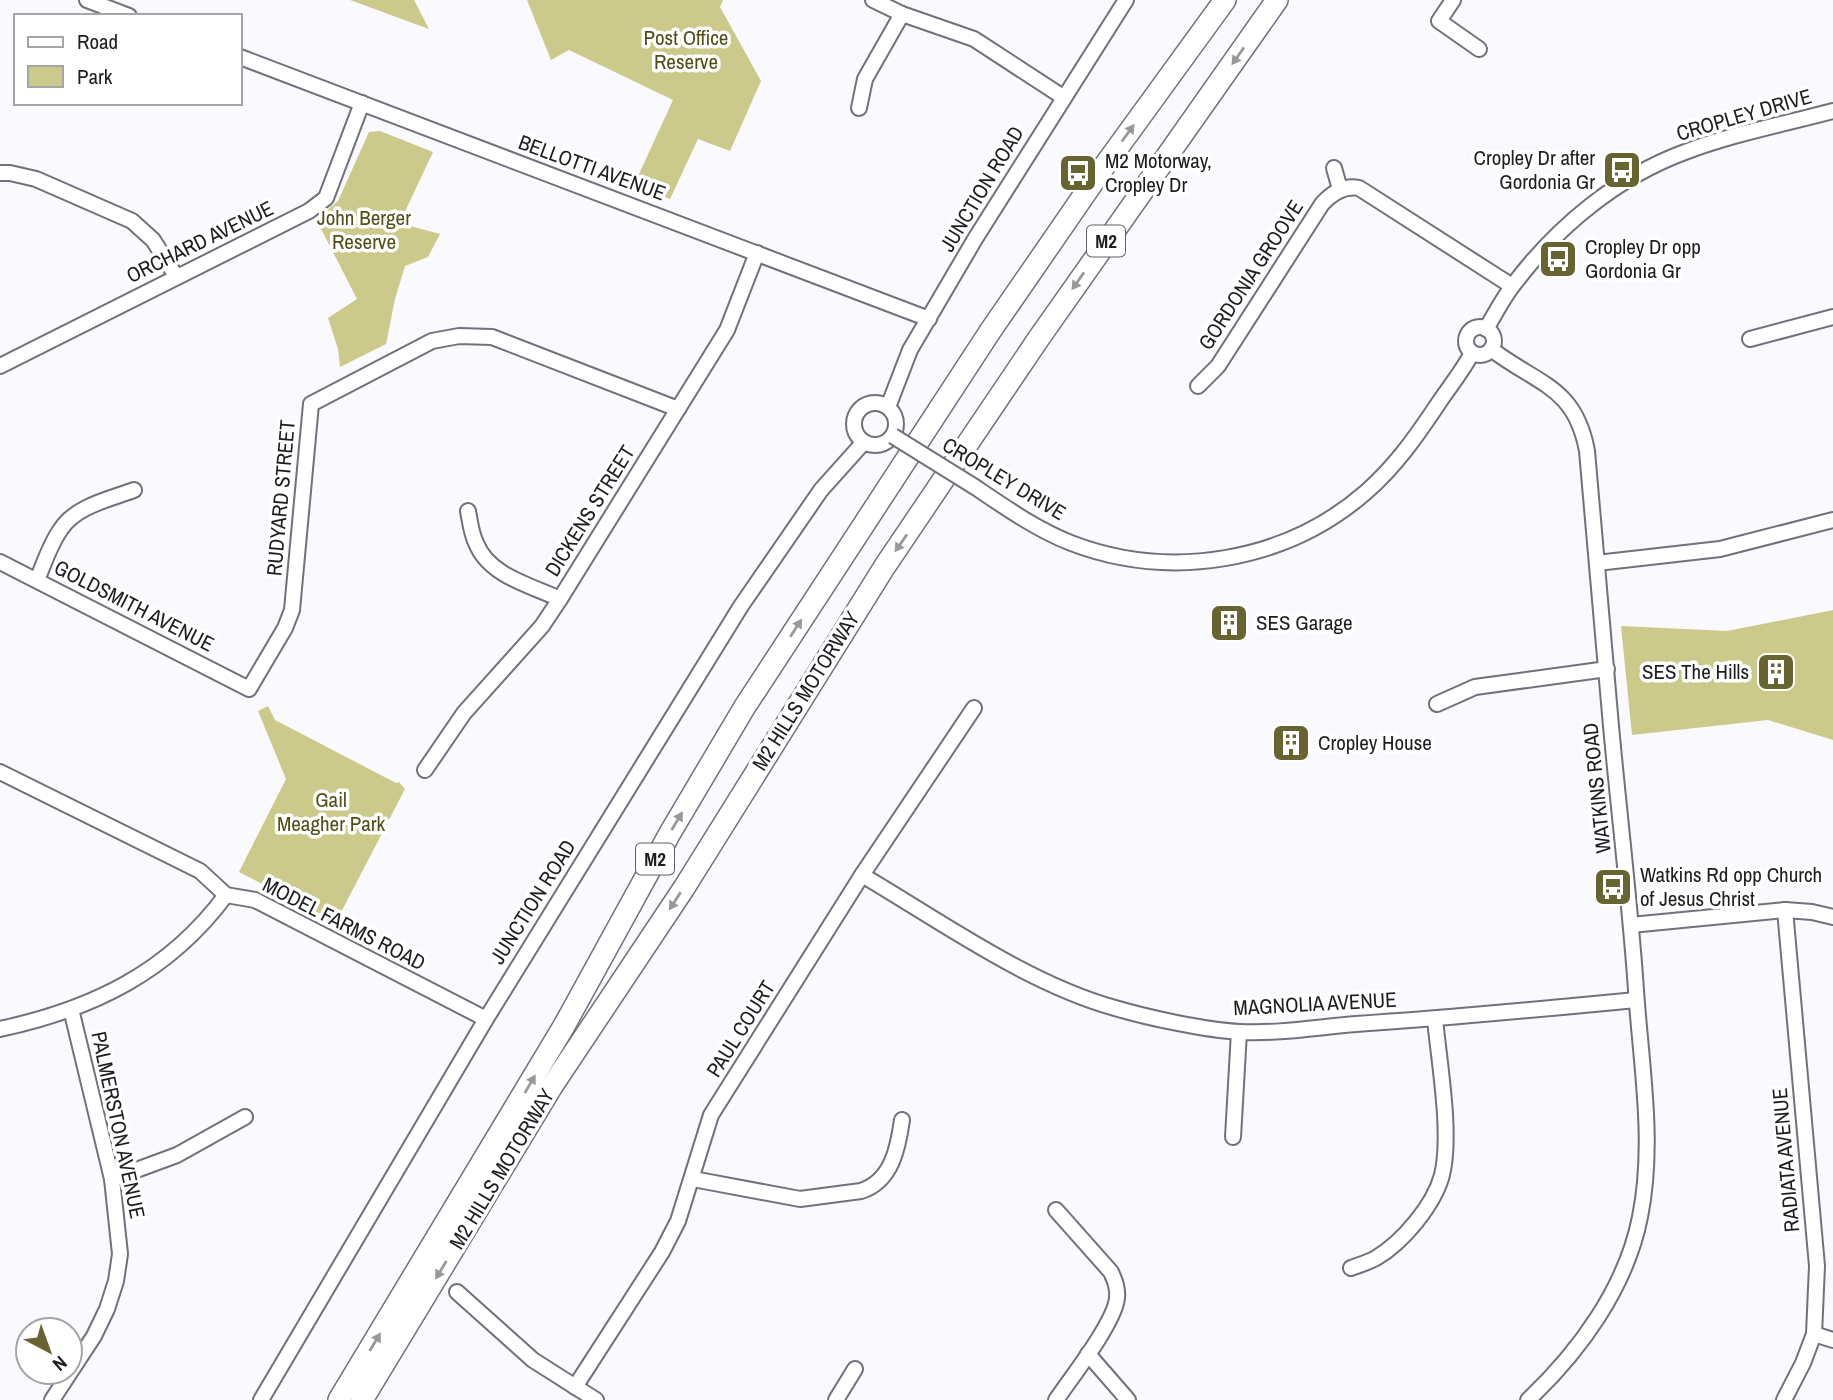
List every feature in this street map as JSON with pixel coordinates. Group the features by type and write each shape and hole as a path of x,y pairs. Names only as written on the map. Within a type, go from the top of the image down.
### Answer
{"highway":[{"name":"M2 HILLS MOTORWAY","path":"339,1400 564,1026 670,833 744,708 991,330 1100,172 1225,0"},
{"name":"M2 HILLS MOTORWAY","path":"362,1400 552,1086 684,888 885,566 1046,327 1277,0"}],"street":[{"path":"87,0 124,14"},
{"path":"873,0 902,14 974,39 1063,97"},
{"name":"JUNCTION ROAD","path":"888,407 902,366 1002,194 1126,0"},
{"path":"1453,0 1439,21 1479,49"},
{"path":"859,108 865,79 902,14"},
{"name":"BELLOTTI AVENUE","path":"242,58 929,319"},
{"name":"ORCHARD AVENUE","path":"0,366 309,211 326,198 362,103"},
{"name":"CROPLEY DRIVE","path":"1486,329 1512,286 1547,245 1595,203 1647,170 1682,153 1720,140 1833,111"},
{"path":"1334,168 1340,189 1359,188 1512,286"},
{"path":"0,173 36,179 132,222 153,240 176,276"},
{"name":"GORDONIA GROOVE","path":"1198,386 1218,366 1321,204 1340,189"},
{"name":"DICKENS STREET","path":"425,771 464,713 542,626 560,599 727,330 757,253"},
{"path":"1750,339 1833,317"},
{"path":"1486,329 1494,340 1491,349 1480,355 1472,352 1467,345 1467,336 1473,330 1486,329"},
{"name":"RUDYARD STREET","path":"249,688 285,628 292,610 310,404 432,341 459,336 492,337 678,410"},
{"name":"WATKINS ROAD","path":"1491,349 1562,397 1581,423 1587,452 1631,925 1648,1149 1640,1220 1611,1294 1586,1336 1551,1378 1528,1400"},
{"name":"CROPLEY DRIVE","path":"893,436 1030,523 1070,542 1109,555 1135,560 1186,563 1231,558 1256,552 1301,535 1325,522 1366,492 1398,460 1415,438 1472,352"},
{"path":"868,404 888,407 897,423 893,436 877,445 859,438 854,425 858,412 868,404"},
{"name":"JUNCTION ROAD","path":"261,1400 486,1019 741,606 830,478 864,442"},
{"path":"37,580 60,529 72,517 89,507 134,490"},
{"path":"468,511 475,541 483,557 496,570 560,599"},
{"path":"1597,564 1720,549 1833,520"},
{"name":"GOLDSMITH AVENUE","path":"0,562 249,688"},
{"path":"1437,704 1475,687 1607,669"},
{"name":"PAUL COURT","path":"575,1387 662,1252 678,1221 711,1115 862,875 974,708"},
{"path":"0,772 200,871 226,895 205,923 181,947 112,992 71,1009 0,1028"},
{"name":"MAGNOLIA AVENUE","path":"862,875 1028,973 1067,991 1114,1008 1239,1032 1435,1019 1636,1000"},
{"name":"MODEL FARMS ROAD","path":"226,895 255,900 486,1019"},
{"path":"1631,925 1785,910 1812,912 1833,918"},
{"name":"RADIATA AVENUE","path":"1784,1400 1814,1334 1817,1266 1785,910"},
{"name":"PALMERSTON AVENUE","path":"52,1400 107,1309 116,1281 120,1254 112,1179 71,1009"},
{"path":"1351,1268 1377,1258 1406,1234 1424,1212 1442,1176 1446,1145 1435,1019"},
{"path":"1233,1137 1239,1032"},
{"path":"112,1179 177,1155 245,1117"},
{"path":"693,1179 800,1199 861,1191 871,1188 883,1178 897,1151 902,1120"},
{"path":"1056,1210 1111,1272 1116,1284 1115,1308 1088,1354 1056,1400"},
{"path":"457,1292 525,1354 596,1400"},
{"path":"1814,1334 1833,1339"},
{"path":"1088,1354 1128,1400"},
{"path":"836,1400 856,1369"}],"green space":[{"path":"350,0 414,0 429,29 418,25"},
{"name":"Post Office Reserve","path":"527,0 723,0 720,7 761,81 730,151 698,139 670,199 634,185 673,100 569,50 551,60"},
{"name":"John Berger Reserve","path":"380,131 433,152 401,220 403,224 440,234 428,257 405,266 386,344 340,367 338,349 328,318 357,299 316,219 338,201 369,132"},
{"path":"1833,610 1833,740 1768,720 1632,735 1621,626 1727,631"},
{"name":"Gail Meagher Park","path":"268,706 275,720 396,783 399,782 405,789 336,922 239,872 286,779 258,711"}],"place":[{"name":"Cropley Dr after Gordonia Gr","path":"1622,170"},
{"name":"M2 Motorway, Cropley Dr","path":"1078,173"},
{"name":"Cropley Dr opp Gordonia Gr","path":"1558,259"},
{"name":"SES Garage","path":"1229,623"},
{"name":"SES The Hills","path":"1776,672"},
{"name":"Cropley House","path":"1291,743"},
{"name":"Watkins Rd opp Church of Jesus Christ","path":"1613,887"}]}
